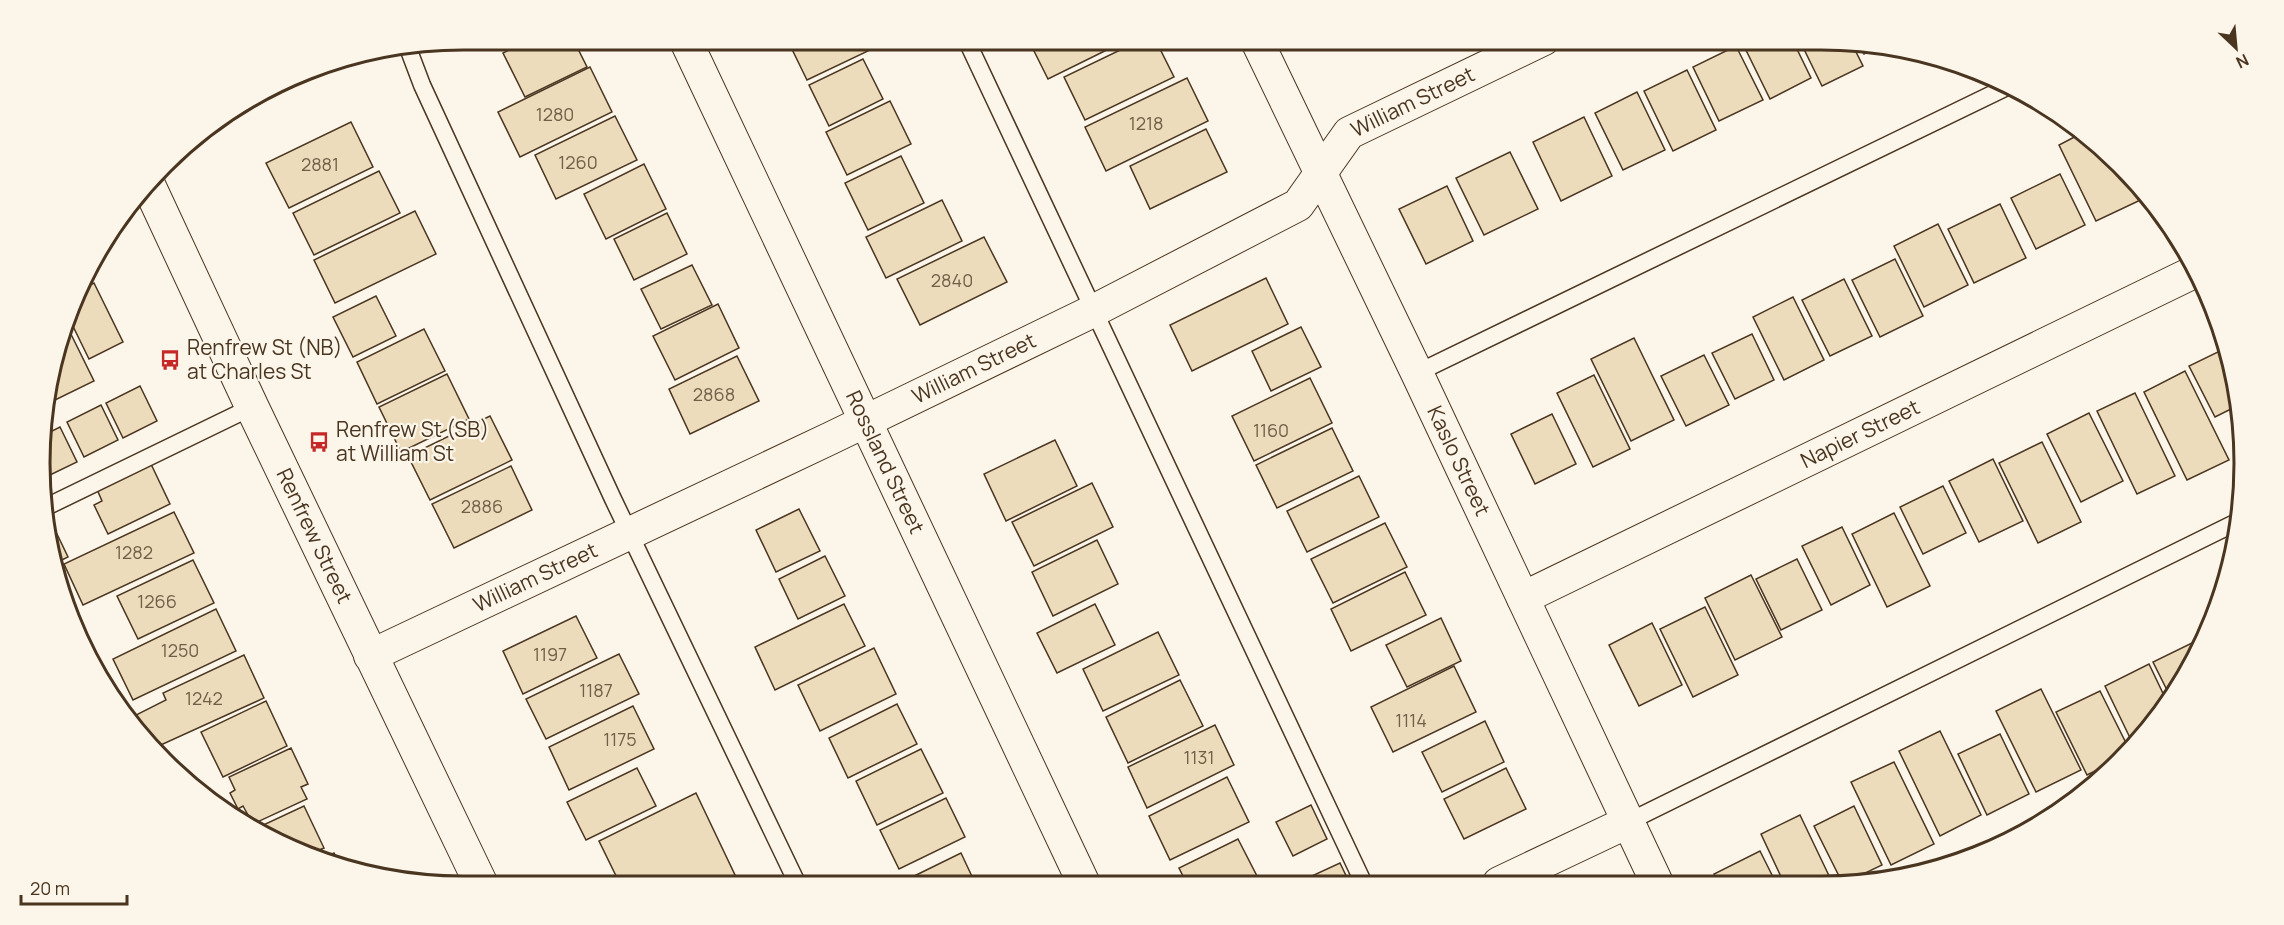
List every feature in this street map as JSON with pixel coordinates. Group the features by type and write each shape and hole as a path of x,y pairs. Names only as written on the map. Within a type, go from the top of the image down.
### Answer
{"street":[{"name":"Rossland Street","path":"690,50 1080,876"},
{"name":"Kaslo Street","path":"1262,50 1654,876"},
{"name":"William Street","path":"370,656 866,422 1095,310 1298,205 1349,133 1521,50"},
{"name":"Renfrew Street","path":"151,191 370,656 477,876"},
{"name":"Napier Street","path":"1523,598 2189,274"},
{"path":"1514,876 1628,822"}],"lane":[{"path":"971,50 1360,876"},
{"path":"410,53 422,85 629,533 794,876"},
{"path":"1417,373 2001,91"},
{"path":"52,504 252,407"},
{"path":"1628,822 2230,526"}],"building":[{"path":"509,50 578,50 587,67 525,97 503,53"},
{"path":"792,50 868,51 807,80"},
{"path":"1034,50 1107,50 1048,79"},
{"path":"1120,50 1160,50 1174,77 1085,120 1064,77"},
{"path":"1728,50 1738,50 1763,100 1719,121 1693,67"},
{"path":"1746,50 1797,50 1811,78 1770,99"},
{"path":"1804,50 1855,51 1863,66 1822,86"},
{"path":"863,59 883,99 829,126 809,85"},
{"path":"590,67 612,112 520,157 498,112"},
{"path":"1687,70 1716,130 1673,151 1644,91"},
{"path":"1187,78 1208,121 1106,171 1085,127"},
{"path":"1637,92 1665,150 1623,170 1595,113"},
{"path":"890,101 911,144 847,175 826,132"},
{"path":"615,116 637,160 556,199 535,155"},
{"path":"1584,117 1612,176 1561,201 1533,142"},
{"path":"351,122 373,167 289,208 266,163"},
{"path":"1206,129 1227,172 1150,209 1130,166"},
{"path":"2075,137 2114,170 2140,200 2096,221 2059,145"},
{"path":"1510,152 1538,209 1484,235 1456,178"},
{"path":"901,156 924,203 868,230 845,183"},
{"path":"644,164 666,209 606,239 584,194"},
{"path":"379,171 400,213 314,255 293,213"},
{"path":"2060,174 2085,225 2036,249 2011,198"},
{"path":"1447,186 1473,241 1426,264 1399,209"},
{"path":"942,200 962,241 886,278 866,237"},
{"path":"2000,204 2026,258 1974,283 1948,229"},
{"path":"415,211 436,254 335,303 314,260"},
{"path":"667,213 687,254 634,280 614,239"},
{"path":"1938,224 1968,285 1924,307 1894,246"},
{"path":"984,237 1007,282 920,325 897,279"},
{"path":"1895,259 1923,316 1880,337 1852,280"},
{"path":"692,265 712,305 661,329 641,289"},
{"path":"1266,278 1288,324 1192,371 1170,325"},
{"path":"1844,279 1872,336 1830,356 1802,300"},
{"path":"94,283 123,342 89,359 73,326 90,285"},
{"path":"376,296 396,336 353,357 333,317"},
{"path":"1793,297 1824,360 1784,380 1753,317"},
{"path":"718,304 739,348 675,380 653,336"},
{"path":"1301,327 1321,367 1271,391 1252,351"},
{"path":"424,329 445,371 377,404 357,362"},
{"path":"70,333 94,381 54,400"},
{"path":"1752,334 1774,380 1735,399 1712,353"},
{"path":"1634,338 1674,420 1631,441 1591,359"},
{"path":"2219,351 2231,409 2215,417 2189,366"},
{"path":"1704,355 1729,405 1686,426 1661,376"},
{"path":"737,356 759,401 690,434 669,389"},
{"path":"2185,371 2229,460 2187,480 2144,392"},
{"path":"447,374 469,419 401,452 379,407"},
{"path":"1594,375 1630,449 1593,467 1557,393"},
{"path":"1310,378 1332,423 1254,461 1232,416"},
{"path":"140,386 157,421 123,438 106,403"},
{"path":"2135,393 2175,476 2137,494 2097,411"},
{"path":"101,405 118,440 84,457 67,422"},
{"path":"2089,413 2123,481 2081,502 2047,434"},
{"path":"1552,414 1576,464 1535,484 1511,434"},
{"path":"490,416 512,460 430,500 408,456"},
{"path":"60,427 77,462 50,475 50,435 50,432"},
{"path":"1332,428 1353,471 1277,508 1256,465"},
{"path":"1055,440 1077,486 1006,521 984,474"},
{"path":"2042,442 2081,522 2038,543 1999,463"},
{"path":"1993,459 2023,521 1979,542 1949,481"},
{"path":"150,462 170,504 108,534 94,505 102,501 96,487"},
{"path":"511,466 532,510 454,548 432,504"},
{"path":"1359,476 1379,517 1307,552 1287,511"},
{"path":"1092,483 1113,527 1034,566 1012,522"},
{"path":"1943,486 1966,533 1923,554 1900,507"},
{"path":"799,509 820,551 776,572 756,530"},
{"path":"174,512 194,553 83,605 64,564"},
{"path":"1894,513 1930,586 1887,607 1852,534"},
{"path":"1385,523 1407,567 1333,603 1311,559"},
{"path":"1842,527 1870,585 1831,605 1802,546"},
{"path":"56,535 68,557 62,560 57,543"},
{"path":"1097,540 1118,584 1053,616 1032,572"},
{"path":"825,556 845,596 798,619 779,579"},
{"path":"1797,559 1822,610 1781,630 1756,579"},
{"path":"193,560 214,603 138,639 117,596"},
{"path":"1405,572 1426,615 1351,651 1331,609"},
{"path":"1751,575 1782,637 1735,660 1705,598"},
{"path":"844,604 865,646 775,690 755,647"},
{"path":"1095,604 1115,645 1057,673 1037,633"},
{"path":"1705,607 1738,675 1693,697 1660,629"},
{"path":"216,609 236,651 133,700 113,659"},
{"path":"576,616 597,658 523,694 503,651"},
{"path":"1441,618 1461,661 1407,687 1386,645"},
{"path":"1652,623 1682,685 1639,706 1609,645"},
{"path":"1158,632 1179,675 1103,711 1083,669"},
{"path":"2193,642 2167,689 2153,662"},
{"path":"874,648 896,694 820,731 798,685"},
{"path":"619,654 639,694 546,739 526,699"},
{"path":"244,655 264,698 161,745 136,715 166,700 163,693"},
{"path":"2149,664 2163,694 2130,737 2105,686"},
{"path":"1454,666 1476,712 1393,752 1371,707"},
{"path":"1180,680 1203,726 1128,763 1106,717"},
{"path":"2041,689 2081,770 2036,792 1996,711"},
{"path":"2100,691 2126,742 2098,770 2087,775 2056,712"},
{"path":"266,701 287,746 223,777 201,732"},
{"path":"897,704 917,744 848,778 829,738"},
{"path":"633,706 654,749 569,790 549,747"},
{"path":"1485,721 1504,762 1442,792 1422,752"},
{"path":"1215,725 1234,765 1147,808 1128,767"},
{"path":"1940,731 1981,815 1940,836 1899,751"},
{"path":"2000,734 2029,794 1987,815 1958,754"},
{"path":"291,748 308,784 301,787 307,799 259,821 248,815 243,806 238,809 230,793 235,790 229,777"},
{"path":"921,749 943,793 877,825 856,781"},
{"path":"1894,762 1934,844 1891,865 1851,782"},
{"path":"637,768 656,806 586,840 567,802"},
{"path":"1506,768 1526,809 1464,839 1444,799"},
{"path":"1227,777 1249,822 1170,860 1149,816"},
{"path":"696,793 735,875 616,876 599,841"},
{"path":"946,798 965,837 899,869 880,830"},
{"path":"1311,805 1327,839 1293,856 1276,822"},
{"path":"304,806 324,848 319,850 304,844 264,825"},
{"path":"1854,806 1882,865 1865,873 1839,875 1814,826"},
{"path":"1800,815 1829,876 1781,876 1761,834"},
{"path":"1238,839 1257,876 1183,876 1179,868"},
{"path":"1760,851 1772,876 1715,876 1714,874"},
{"path":"961,853 972,876 914,876"},
{"path":"1340,863 1346,876 1312,876"}],"place":[{"name":"Renfrew St (NB) at Charles St","path":"170,360"},
{"name":"Renfrew St (SB) at William St","path":"319,442"}]}
